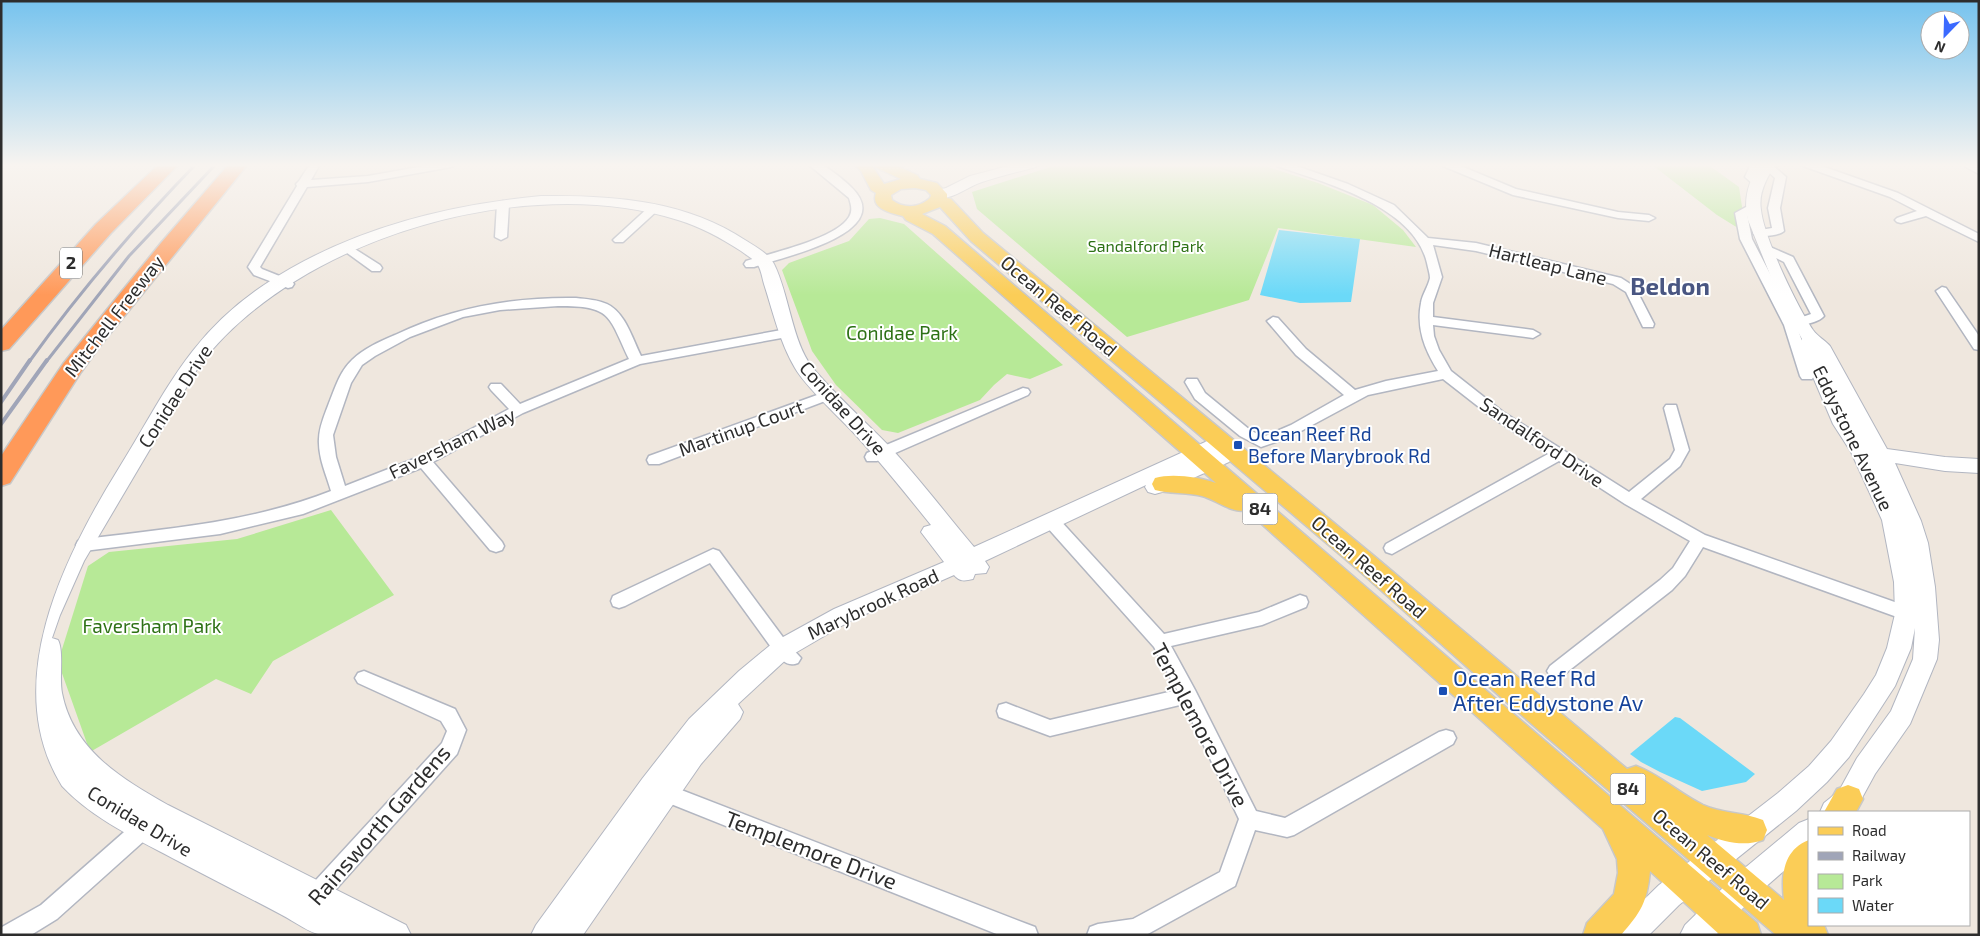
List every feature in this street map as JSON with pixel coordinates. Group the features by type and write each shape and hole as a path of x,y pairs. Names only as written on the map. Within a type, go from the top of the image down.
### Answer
{"highway":[{"name":"2","path":"1,344 73,261 124,208"},
{"name":"Mitchell Freeway","path":"1,477 71,369 168,246 202,208"},
{"path":"168,246 209,208"}],"main road":[{"name":"84","path":"893,208 909,211"},
{"path":"909,211 927,208"},
{"name":"Ocean Reef Road","path":"949,208 977,237 1365,562 1513,691 1801,935"},
{"name":"Ocean Reef Road","path":"909,211 912,216 939,230 1608,813 1745,935"},
{"path":"1162,484 1192,485 1215,491 1266,514"},
{"path":"1513,691 1652,791 1710,823 1736,831 1752,830"},
{"path":"1599,935 1629,901 1634,873 1633,858 1608,813"},
{"path":"1808,856 1800,866 1800,901 1806,924 1812,935"}],"street":[{"path":"285,283 258,272 254,267 288,208"},
{"name":"Conidae Drive","path":"350,935 143,828 90,795 59,764 41,730 34,700 34,672 44,623 89,545 207,353 226,332 285,283 349,250 450,218 499,208"},
{"path":"501,237 502,208"},
{"name":"Conidae Drive","path":"626,208 651,210 673,218 708,233 757,263 766,298 781,334 783,356 793,372 822,398 877,454 968,566"},
{"path":"757,263 841,233 855,218 857,208"},
{"name":"Sandalford Drive","path":"1391,208 1425,241 1431,255 1436,277 1427,303 1426,320 1427,336 1432,350 1446,374 1498,415 1630,500 1699,539 1916,617"},
{"path":"1585,208 1618,215 1649,218"},
{"name":"Eddystone Avenue","path":"1759,233 1778,231 1774,208"},
{"path":"1919,208 1979,239"},
{"path":"619,240 651,210"},
{"name":"Eddystone Avenue","path":"1808,376 1790,325 1784,300 1759,233 1753,210 1746,210 1741,213 1746,239 1784,300 1805,330 1808,344 1829,396 1843,424 1873,458 1893,520 1905,582 1916,617 1927,640 1925,659 1901,717 1866,766 1840,808"},
{"path":"1901,220 1927,212"},
{"name":"Hartleap Lane","path":"1425,241 1476,247 1617,281 1631,290 1648,324"},
{"path":"1766,249 1789,260 1818,316 1805,330"},
{"path":"349,250 376,268"},
{"path":"1942,291 1979,346"},
{"path":"340,494 327,447 326,434 350,370 358,361 377,348 455,316 472,311 560,302 584,302 604,307 613,313 637,360"},
{"path":"1426,320 1533,334"},
{"path":"1273,321 1292,345 1354,396"},
{"name":"Faversham Way","path":"89,545 220,528 303,508 424,461 518,410 637,360 781,334"},
{"path":"1192,382 1200,396 1245,433 1261,442 1278,438 1354,396 1397,384 1446,374"},
{"path":"496,387 518,410"},
{"path":"877,454 1023,392"},
{"name":"Martinup Court","path":"654,460 822,398"},
{"path":"1630,500 1675,462 1682,450 1671,408"},
{"name":"Marybrook Road","path":"546,935 658,790 787,654 968,566 1227,448"},
{"path":"1392,548 1559,455"},
{"name":"Marybrook Road","path":"1056,527 1162,484 1202,458"},
{"path":"1873,458 1979,466"},
{"path":"1873,458 1979,479"},
{"path":"424,461 496,546"},
{"name":"Templemore Drive","path":"1056,527 1160,642 1249,819 1228,879 1135,930 1098,935"},
{"path":"1556,671 1666,585 1679,572 1699,539"},
{"name":"Conidae Drive","path":"89,545 62,605 47,660 49,689 55,717 61,732 71,746 95,774 127,796 396,935"},
{"path":"619,600 714,556 787,654"},
{"path":"1160,642 1262,618 1300,602"},
{"name":"Eddystone Avenue","path":"1628,935 1685,882 1752,830 1818,774 1840,749 1873,701 1886,679 1899,648 1916,617"},
{"name":"Rainsworth Gardens","path":"303,910 450,748 457,730 448,714 364,678"},
{"path":"1006,711 1050,728 1188,695"},
{"path":"1249,819 1287,828 1446,738"},
{"path":"1818,774 1842,762 1866,766"},
{"name":"Marybrook Road","path":"565,935 658,790"},
{"name":"Templemore Drive","path":"658,790 1027,935"},
{"path":"10,935 49,912 159,814"},
{"path":"1695,935 1744,886 1808,833"}],"green space":[{"name":"Sandalford Park","path":"1376,208 1403,230 1416,247 1278,228 1249,300 1127,337 977,209"},
{"path":"1708,208 1742,208 1746,233"},
{"name":"Conidae Park","path":"880,218 904,224 1063,365 1030,379 1007,374 980,400 898,433 882,430 836,385 812,351 782,270 789,263 849,241 869,219"},
{"name":"Faversham Park","path":"331,510 394,595 273,661 251,694 216,679 90,752 58,662 88,566 109,552 237,539"}],"water":[{"path":"1279,230 1360,239 1351,302 1300,303 1260,295"},
{"path":"1675,717 1680,718 1755,774 1746,782 1702,791 1660,772 1630,754"}],"railway":[{"path":"29,362 68,310 155,208"},
{"path":"46,362 129,256 175,208"},
{"path":"1,402 30,360"},
{"path":"1,424 47,360"}],"place":[{"name":"Ocean Reef Rd Before Marybrook Rd","path":"1238,445"},
{"name":"Ocean Reef Rd After Eddystone Av","path":"1443,691"}],"district":[{"name":"Beldon","path":"1670,287"}]}
